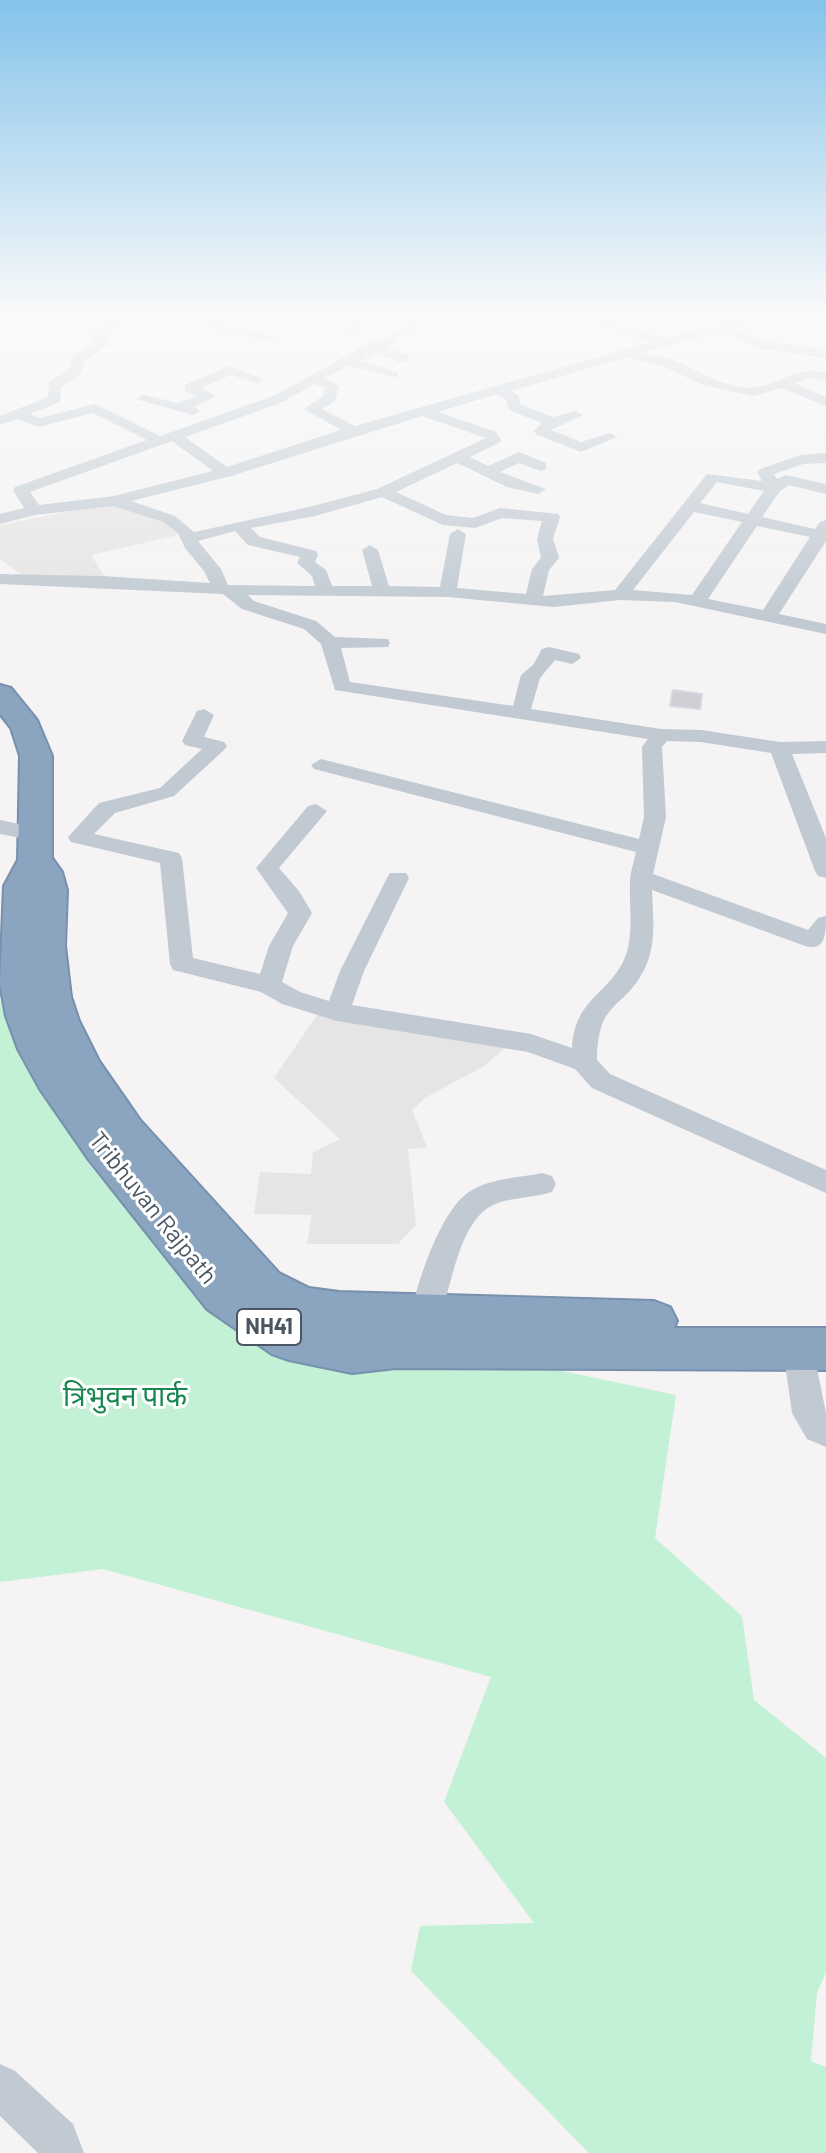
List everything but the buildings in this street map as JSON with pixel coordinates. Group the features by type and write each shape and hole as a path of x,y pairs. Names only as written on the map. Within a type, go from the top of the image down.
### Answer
{"highway":[{"name":"Tribhuvan Rajpath","path":"0,694 26,727 32,741 38,776 36,847 21,886 17,975 25,1016 38,1049 68,1073 125,1131 263,1287 303,1307 339,1312 817,1341"},
{"name":"Tribhuvan Rajpath","path":"68,1073 104,1148 223,1295 289,1339 352,1352 396,1347 817,1341"}],"street":[{"path":"23,416 39,423 63,416"},
{"path":"115,416 168,439 225,473"},
{"path":"204,416 210,421"},
{"path":"34,510 21,490 224,416"},
{"path":"326,416 354,431"},
{"path":"0,519 34,510 114,501 225,473 408,416"},
{"path":"189,538 315,511 383,492 494,440 494,436 438,416"},
{"path":"538,416 552,422"},
{"path":"571,416 552,422 541,431 581,447 610,437"},
{"path":"457,457 513,484 538,489"},
{"path":"489,471 519,457 541,466"},
{"path":"774,488 765,472 801,460 826,458"},
{"path":"620,595 713,477 774,488"},
{"path":"697,601 774,488 786,480 826,489"},
{"path":"383,492 443,520 475,523 500,513 552,517 545,539 550,558 541,569 533,599"},
{"path":"114,501 169,519 185,530 193,548 227,590 248,605 310,625 330,642 342,686 353,690 661,735 747,741 780,748 824,751"},
{"path":"690,506 824,532 769,615"},
{"path":"239,525 254,541 310,555 306,563 320,574 325,591"},
{"path":"448,592 451,560 458,534"},
{"path":"370,550 382,591"},
{"path":"0,579 93,580 227,590 448,592 568,601 620,595 675,597 826,629"},
{"path":"330,642 381,643"},
{"path":"520,715 531,675 540,669 549,653 572,658"},
{"path":"204,715 192,741 217,746 167,792 107,808 79,837 171,858 182,964 269,985 291,998 337,1012 531,1043 584,1062 601,1081 826,1182"},
{"path":"584,1062 585,1031 598,1006 633,968 641,945 641,878 655,817 652,747 661,735"},
{"path":"780,748 784,772 825,863"},
{"path":"321,765 648,848"},
{"path":"269,985 281,946 300,913 291,896 267,868 316,811"},
{"path":"0,827 36,847"},
{"path":"337,1012 352,971 398,878"},
{"path":"641,878 822,937"},
{"path":"426,1315 428,1297 447,1248 471,1207 480,1199 542,1184"},
{"path":"817,1341 808,1413 818,1429 826,1432"},
{"path":"0,2086 57,2140 62,2153"}],"shaded area":[{"path":"107,504 169,524 178,535 91,555 106,578 33,583 0,559 0,525"},
{"path":"319,1012 509,1045 484,1066 425,1098 412,1110 427,1147 408,1149 416,1225 398,1244 307,1244 312,1215 254,1214 260,1172 311,1174 313,1152 340,1139 274,1078"}],"green space":[{"name":"त्रिभुवन पार्क","path":"0,1000 22,1060 60,1120 91,1167 158,1246 421,1341 676,1395 655,1538 742,1616 754,1700 826,1758 826,1972 817,1993 811,2061 826,2067 826,2153 589,2153 411,1971 420,1926 534,1923 444,1802 491,1677 103,1569 0,1582"}]}
